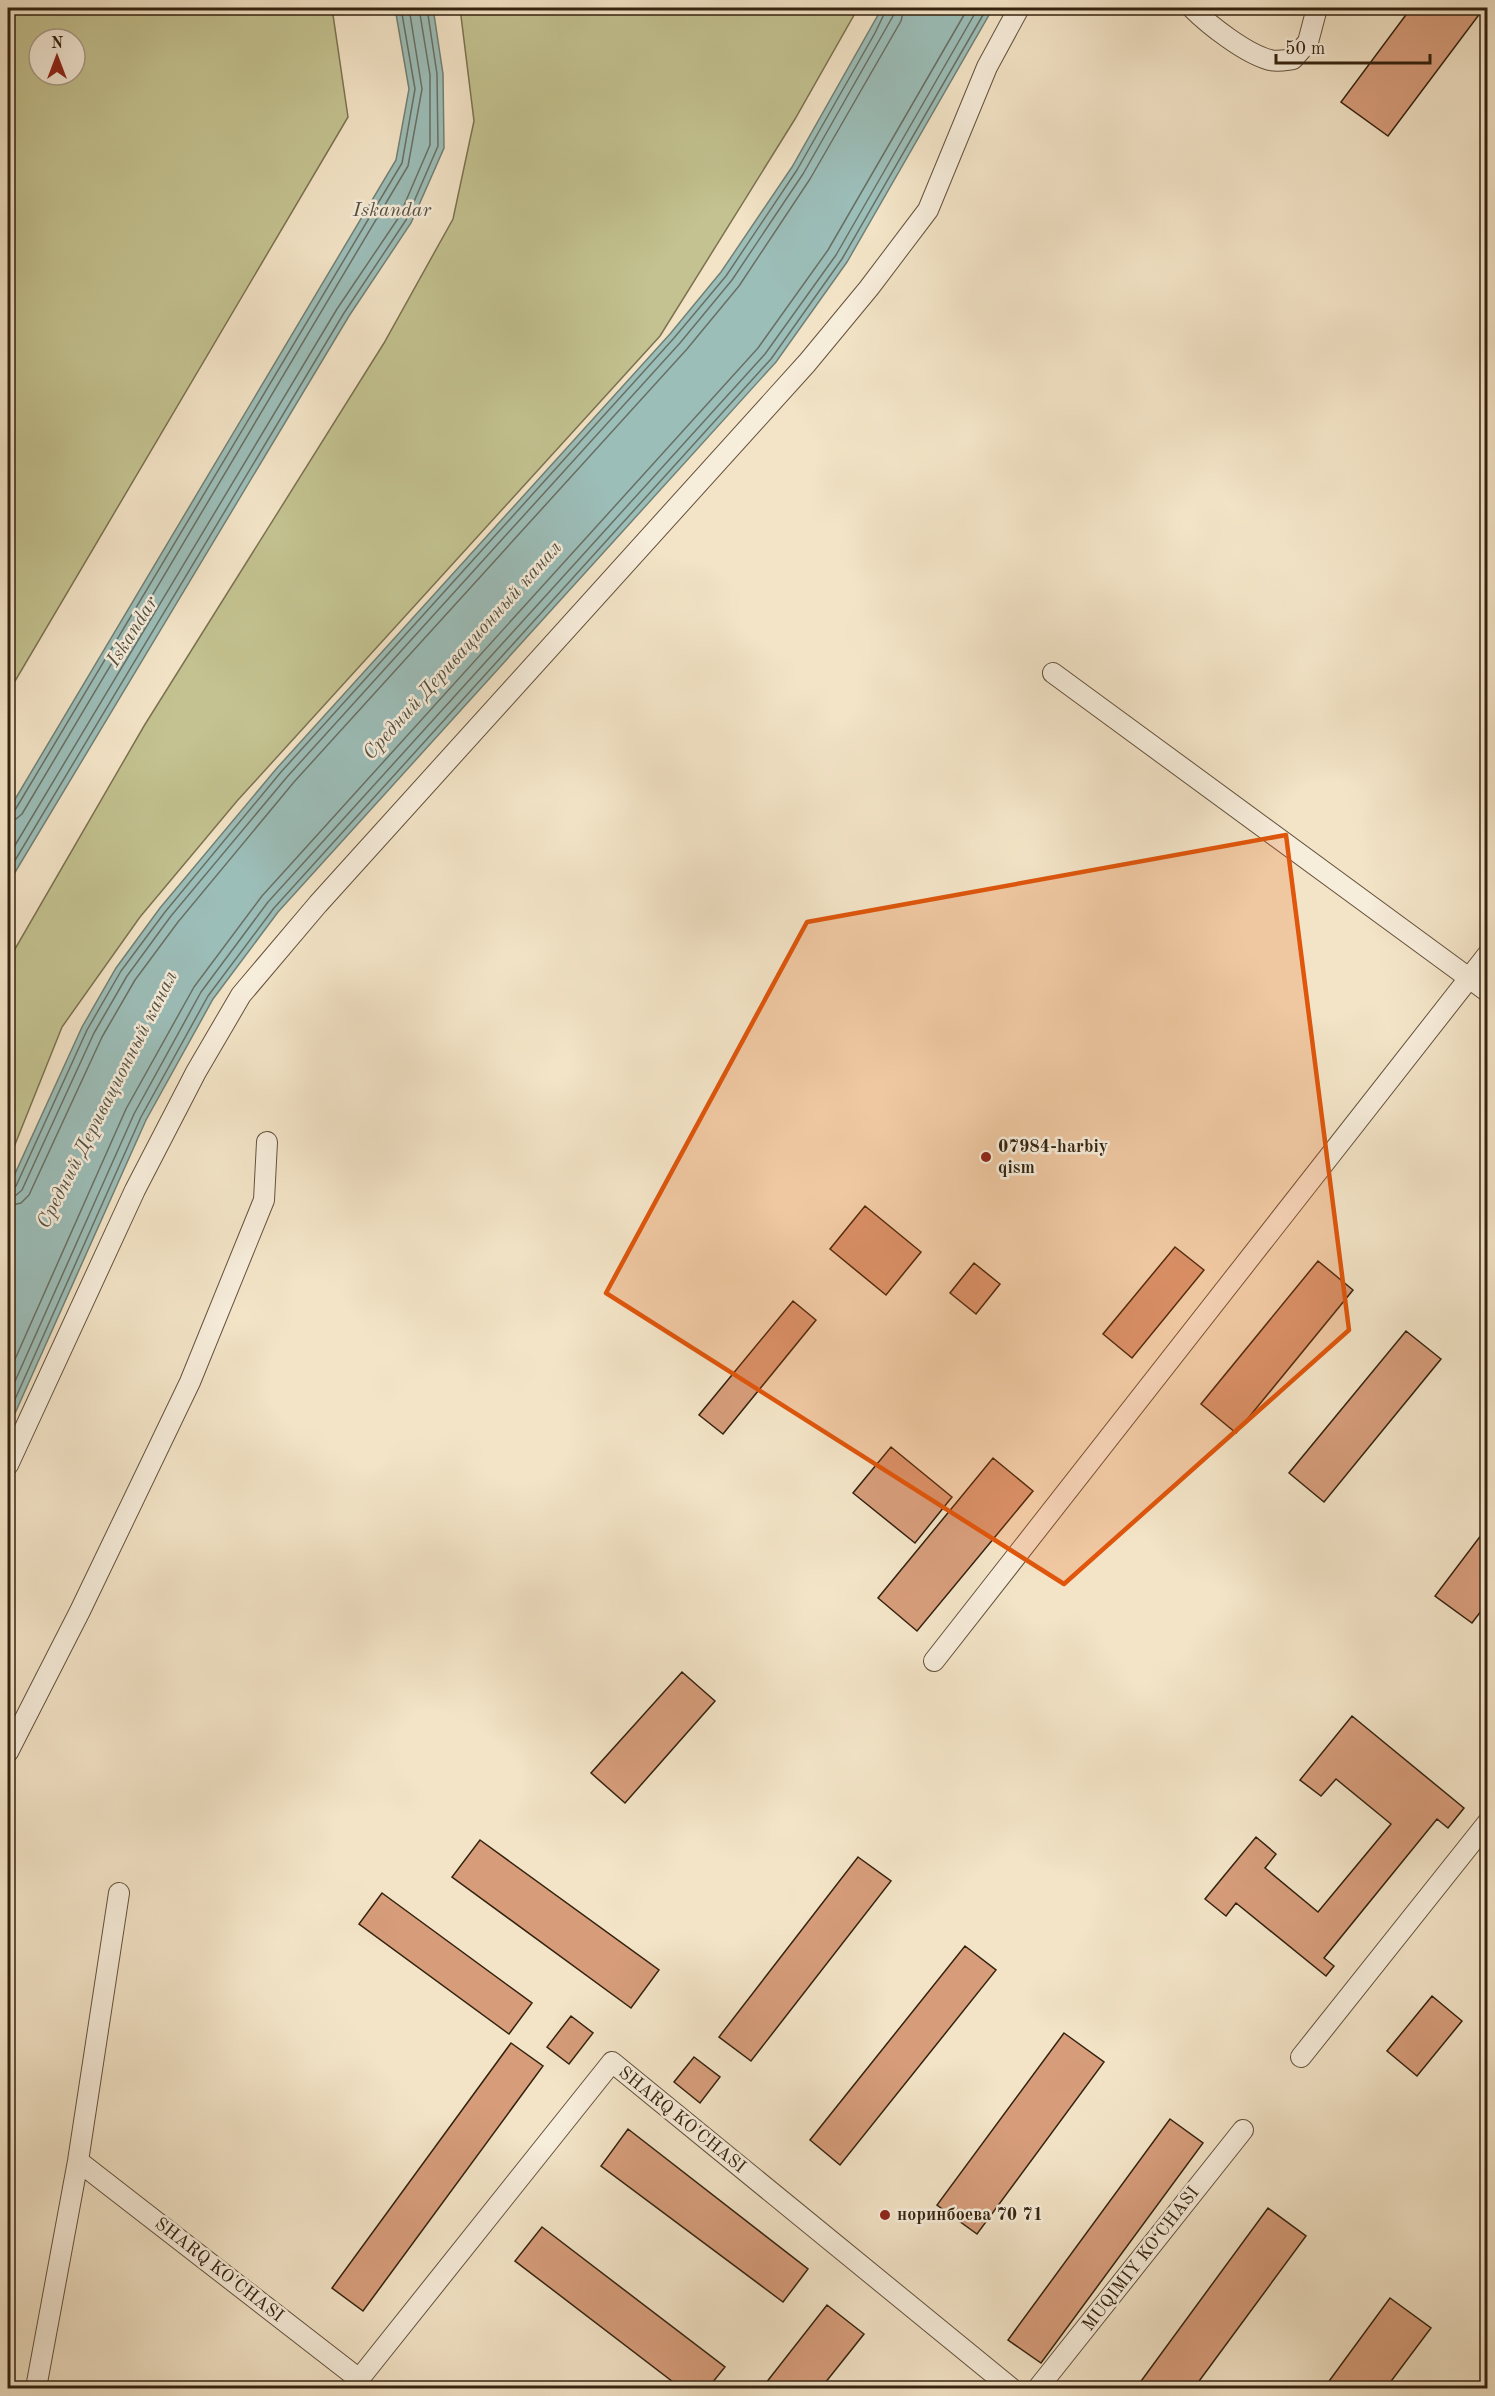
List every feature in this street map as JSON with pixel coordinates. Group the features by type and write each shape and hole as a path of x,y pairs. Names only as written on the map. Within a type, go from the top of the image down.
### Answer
{"street":[{"path":"1192,8 1252,52 1271,61 1293,59 1308,42 1317,8"},
{"path":"8,1465 135,1190 196,1072 241,995 318,904 807,363 869,288 928,210 987,67 1020,10"},
{"path":"1053,673 1488,992"},
{"path":"934,1661 1488,954"},
{"path":"8,1752 80,1611 190,1382 264,1200 267,1142"},
{"path":"1301,2057 1488,1822"},
{"path":"36,2388 78,2161 119,1893"},
{"name":"SHARQ KO'CHASI","path":"78,2161 356,2384 612,2062 1011,2388"},
{"name":"MUQIMIY KO‘CHASI","path":"1038,2388 1243,2130"}],"highlighted area":[{"path":"1286,835 1349,1330 1064,1584 606,1293 807,922"}],"shaded area":[{"path":"8,8 332,8 348,117 8,693"},
{"path":"460,8 858,8 795,119 660,336 237,801 140,917 62,1027 8,1162 8,961 144,726 384,343 453,219 474,121"}],"water":[{"name":"Iskandar","path":"395,8 433,8 443,74 444,148 411,223 349,316 8,884 8,811 396,160 409,89"},
{"name":"Средний Деривационный канал","path":"882,8 993,8 847,262 776,362 278,912 213,999 146,1120 8,1429 8,1189 82,1027 116,968 160,908 277,768 670,334 721,272 792,167"}],"building":[{"path":"1411,8 1484,8 1388,136 1341,102"},
{"path":"865,1206 921,1252 886,1295 830,1249"},
{"path":"1175,1247 1204,1270 1132,1358 1103,1334"},
{"path":"1318,1261 1353,1290 1236,1433 1201,1404"},
{"path":"974,1263 1000,1284 976,1314 950,1293"},
{"path":"793,1301 816,1320 723,1434 699,1415"},
{"path":"1406,1331 1441,1359 1324,1502 1289,1473"},
{"path":"891,1447 952,1497 915,1543 853,1493"},
{"path":"993,1458 1033,1491 917,1631 878,1598"},
{"path":"1488,1526 1488,1602 1472,1623 1435,1596"},
{"path":"682,1672 715,1701 625,1803 591,1773"},
{"path":"1352,1716 1464,1808 1448,1828 1437,1819 1324,1958 1334,1966 1326,1976 1236,1903 1226,1916 1205,1899 1256,1837 1276,1854 1265,1868 1318,1912 1391,1824 1336,1779 1321,1796 1300,1780"},
{"path":"480,1840 659,1970 631,2008 452,1877"},
{"path":"858,1857 891,1881 751,2061 719,2037"},
{"path":"382,1893 532,2003 509,2034 359,1924"},
{"path":"965,1946 996,1970 840,2165 810,2140"},
{"path":"1432,1996 1462,2021 1417,2076 1387,2051"},
{"path":"571,2016 593,2033 569,2064 547,2047"},
{"path":"1064,2033 1104,2062 977,2234 937,2205"},
{"path":"511,2043 543,2066 363,2311 332,2288"},
{"path":"694,2057 720,2077 700,2103 674,2082"},
{"path":"1170,2119 1203,2143 1041,2363 1008,2340"},
{"path":"628,2129 808,2269 783,2302 601,2166"},
{"path":"1268,2208 1306,2236 1194,2388 1136,2388"},
{"path":"542,2227 725,2367 708,2388 681,2388 515,2261"},
{"path":"1390,2298 1431,2328 1386,2388 1324,2388"},
{"path":"827,2305 864,2334 821,2388 762,2388"}],"place":[{"name":"07984-harbiy qism","path":"986,1157"},
{"name":"норинбоева 70 71","path":"885,2215"}]}
